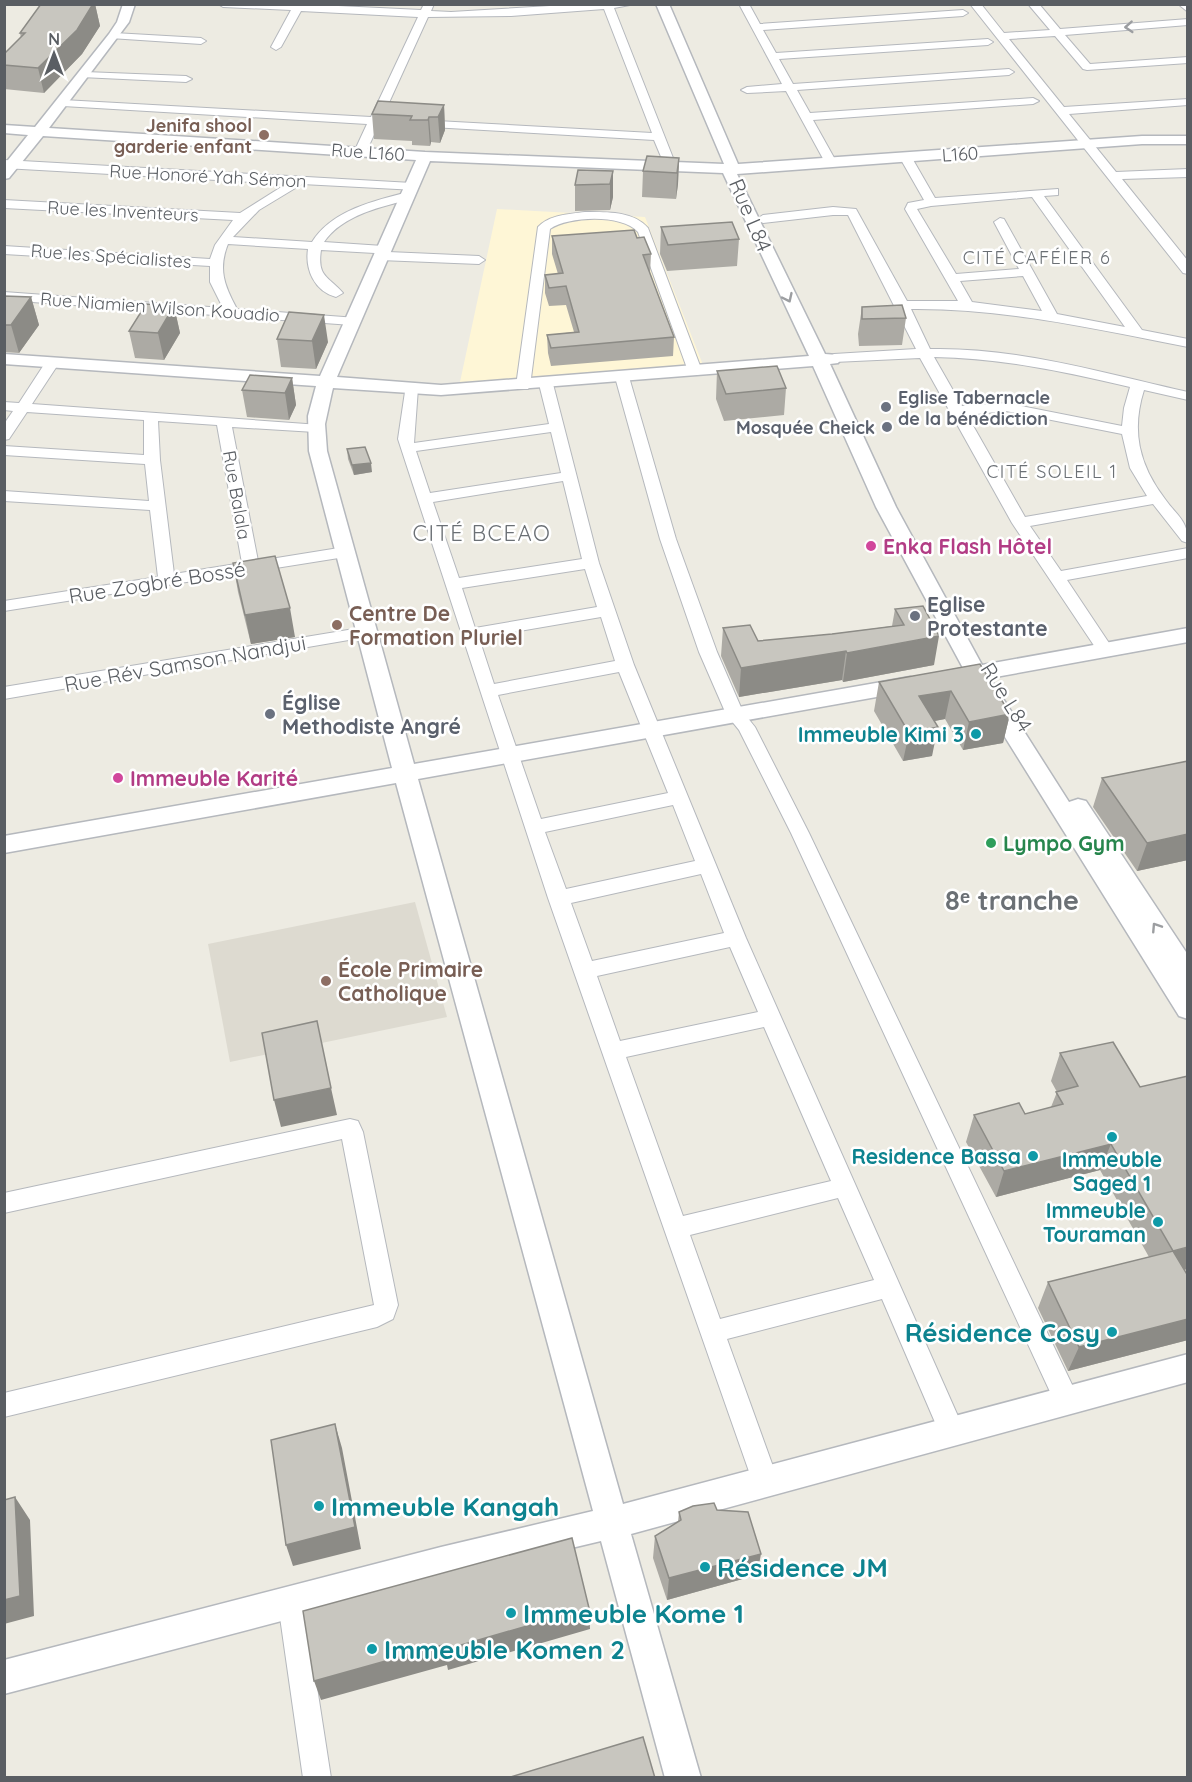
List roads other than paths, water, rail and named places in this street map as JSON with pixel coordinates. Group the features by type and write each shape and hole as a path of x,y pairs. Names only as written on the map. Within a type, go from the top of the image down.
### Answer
{"street":[{"path":"7,168 85,75 123,22 129,4"},
{"path":"223,4 511,13 630,4"},
{"path":"662,4 733,169"},
{"path":"744,4 831,163"},
{"path":"975,4 1188,270"},
{"path":"1033,4 1084,65 1091,68 1188,60"},
{"path":"1183,4 1188,9"},
{"path":"607,5 671,168"},
{"path":"276,46 297,8"},
{"path":"360,152 428,9"},
{"path":"757,27 963,14"},
{"path":"1000,37 1188,22"},
{"path":"114,36 201,41"},
{"path":"773,56 988,42"},
{"path":"747,90 1009,72"},
{"path":"85,75 186,79"},
{"path":"807,117 1033,101"},
{"path":"1061,111 1188,102"},
{"path":"63,103 660,137"},
{"name":"Rue L160","path":"4,129 425,156 733,169"},
{"name":"L160","path":"733,169 1142,140 1188,140"},
{"path":"425,156 326,382 316,413 318,451 683,1778"},
{"path":"906,158 932,202"},
{"name":"Rue Honoré Yah Sémon","path":"7,168 300,181 410,192"},
{"name":"Rue L84","path":"826,359 741,173 733,169 730,174 733,182 826,359 982,672 1188,1009"},
{"path":"1114,176 1188,173"},
{"path":"231,311 219,289 216,276 217,263 225,240 241,217 278,192 300,181"},
{"path":"336,293 316,276 313,255 316,245 333,226 346,217 410,192"},
{"path":"968,306 911,209 912,206 932,202 1054,192"},
{"path":"1036,194 1137,333"},
{"name":"Rue les Inventeurs","path":"4,204 241,217"},
{"path":"763,219 833,211 852,212 902,304 926,354 1020,523 1105,650"},
{"path":"523,386 544,227 549,222 567,217 611,218 629,220 639,224 644,231 695,371"},
{"path":"1000,222 1052,317"},
{"path":"225,240 316,245 382,253 479,260"},
{"name":"Rue les Spécialistes","path":"4,250 217,263"},
{"path":"951,278 1027,272"},
{"name":"Rue Niamien Wilson Kouadio","path":"4,296 352,321"},
{"path":"902,304 968,306 1052,317 1188,343"},
{"path":"4,359 411,388 478,389 826,359 926,354 987,356 1188,396"},
{"path":"4,436 52,363"},
{"path":"622,377 668,539 708,651 735,714 747,727 800,833 1066,1401"},
{"path":"546,384 591,562 625,666 736,938 952,1432"},
{"path":"1138,385 1127,430 1138,470 1156,499 1188,538"},
{"path":"411,388 405,439 558,898 586,970 766,1483"},
{"path":"4,406 315,428"},
{"path":"957,411 1006,407 1127,430"},
{"path":"151,417 156,506 167,581"},
{"name":"Rue Balala","path":"224,422 251,567"},
{"path":"408,448 556,427"},
{"path":"4,450 152,460"},
{"path":"426,498 569,476"},
{"path":"4,496 156,506"},
{"path":"1020,523 1156,499"},
{"name":"Rue Zogbré Bossé","path":"4,606 345,552"},
{"path":"1057,577 1188,553"},
{"path":"453,584 591,562"},
{"path":"469,634 606,611"},
{"name":"Rue Rév Samson Nandjui","path":"4,693 366,632"},
{"path":"4,845 1188,635"},
{"path":"488,691 625,666"},
{"name":"Rue L84","path":"982,672 1188,976"},
{"path":"535,827 679,797"},
{"path":"558,898 707,866"},
{"path":"586,970 736,938"},
{"path":"614,1051 771,1017"},
{"path":"4,1203 350,1128 386,1305 385,1311 376,1316 4,1405"},
{"path":"676,1228 845,1187"},
{"path":"713,1332 888,1287"},
{"path":"4,1677 441,1563 766,1483 1188,1368"},
{"path":"291,1603 317,1778"}],"place":[{"name":"Jenifa shool garderie enfant","path":"264,135"},
{"name":"Eglise Tabernacle de la bénédiction","path":"886,407"},
{"name":"Mosquée Cheick","path":"887,427"},
{"name":"Enka Flash Hôtel","path":"871,546"},
{"name":"Eglise Protestante","path":"915,616"},
{"name":"Centre De Formation Pluriel","path":"337,625"},
{"name":"Église Methodiste Angré","path":"270,714"},
{"name":"Immeuble Kimi 3","path":"976,734"},
{"name":"Immeuble Karité","path":"118,778"},
{"name":"Lympo Gym","path":"991,843"},
{"name":"École Primaire Catholique","path":"326,981"},
{"name":"Immeuble Saged 1","path":"1112,1137"},
{"name":"Residence Bassa","path":"1033,1156"},
{"name":"Immeuble Touraman","path":"1158,1222"},
{"name":"Résidence Cosy","path":"1112,1332"},
{"name":"Immeuble Kangah","path":"319,1506"},
{"name":"Résidence JM","path":"705,1567"},
{"name":"Immeuble Kome 1","path":"511,1613"},
{"name":"Immeuble Komen 2","path":"372,1649"}],"district":[{"name":"CITÉ CAFÉIER 6","path":"1037,257"},
{"name":"CITÉ SOLEIL 1","path":"1052,471"},
{"name":"CITÉ BCEAO","path":"482,533"},
{"name":"8ᵉ tranche","path":"1012,900"}]}
